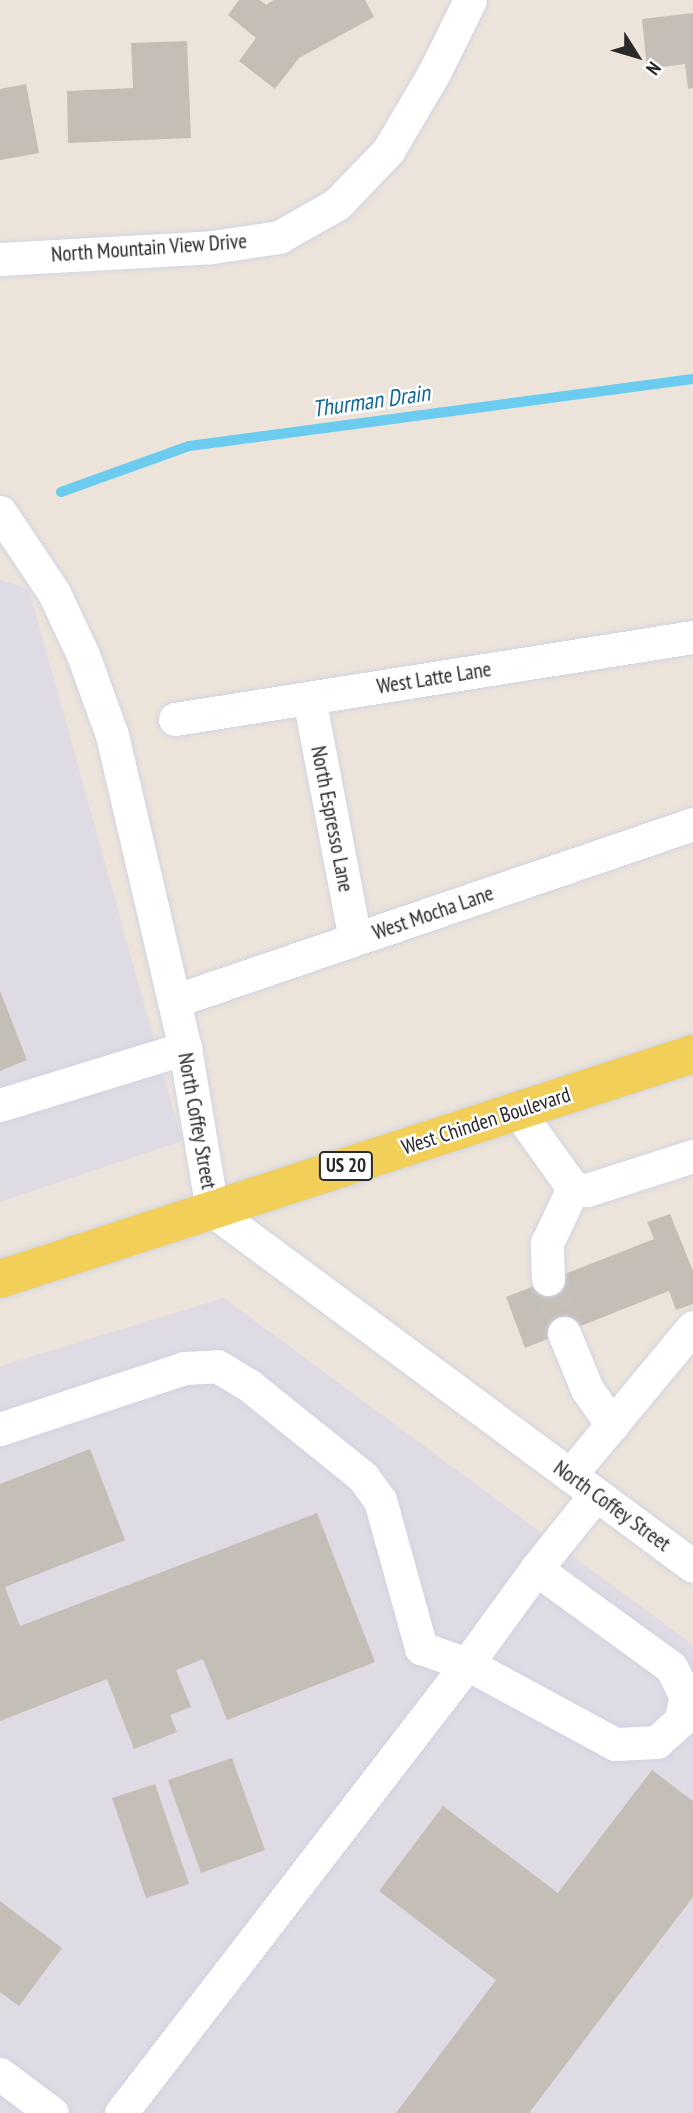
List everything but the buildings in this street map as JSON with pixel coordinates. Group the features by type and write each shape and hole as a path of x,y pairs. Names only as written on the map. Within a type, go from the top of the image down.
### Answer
{"main road":[{"name":"West Chinden Boulevard","path":"0,1279 693,1055"}],"street":[{"name":"North Mountain View Drive","path":"0,259 212,247 279,237 337,204 388,151 434,72 470,0"},
{"name":"North Coffey Street","path":"0,512 54,593 83,655 112,735 185,1048 212,1210 693,1566"},
{"name":"West Latte Lane","path":"175,719 693,637"},
{"name":"North Espresso Lane","path":"309,698 355,939"},
{"name":"West Mocha Lane","path":"174,1001 693,824"},
{"path":"0,1105 185,1048"},
{"path":"518,1111 573,1188 587,1190 681,1160"},
{"path":"548,1279 547,1243 573,1188"},
{"path":"121,2113 467,1664 536,1569 583,1485 612,1425 693,1327"},
{"path":"564,1333 587,1389 612,1425"},
{"path":"0,1429 184,1368 217,1366 250,1386 363,1477 380,1500 421,1648 467,1664 615,1744 657,1742 680,1721 686,1696 671,1667 536,1569"},
{"path":"0,2074 52,2113"}],"shaded area":[{"path":"0,580 29,589 182,1141 0,1202"},
{"path":"224,1298 693,1645 693,2113 0,2113 0,1366"}],"waterway":[{"name":"Thurman Drain","path":"61,492 189,446 693,379"}],"tunnel":[{"path":"548,1279 564,1333"}]}
